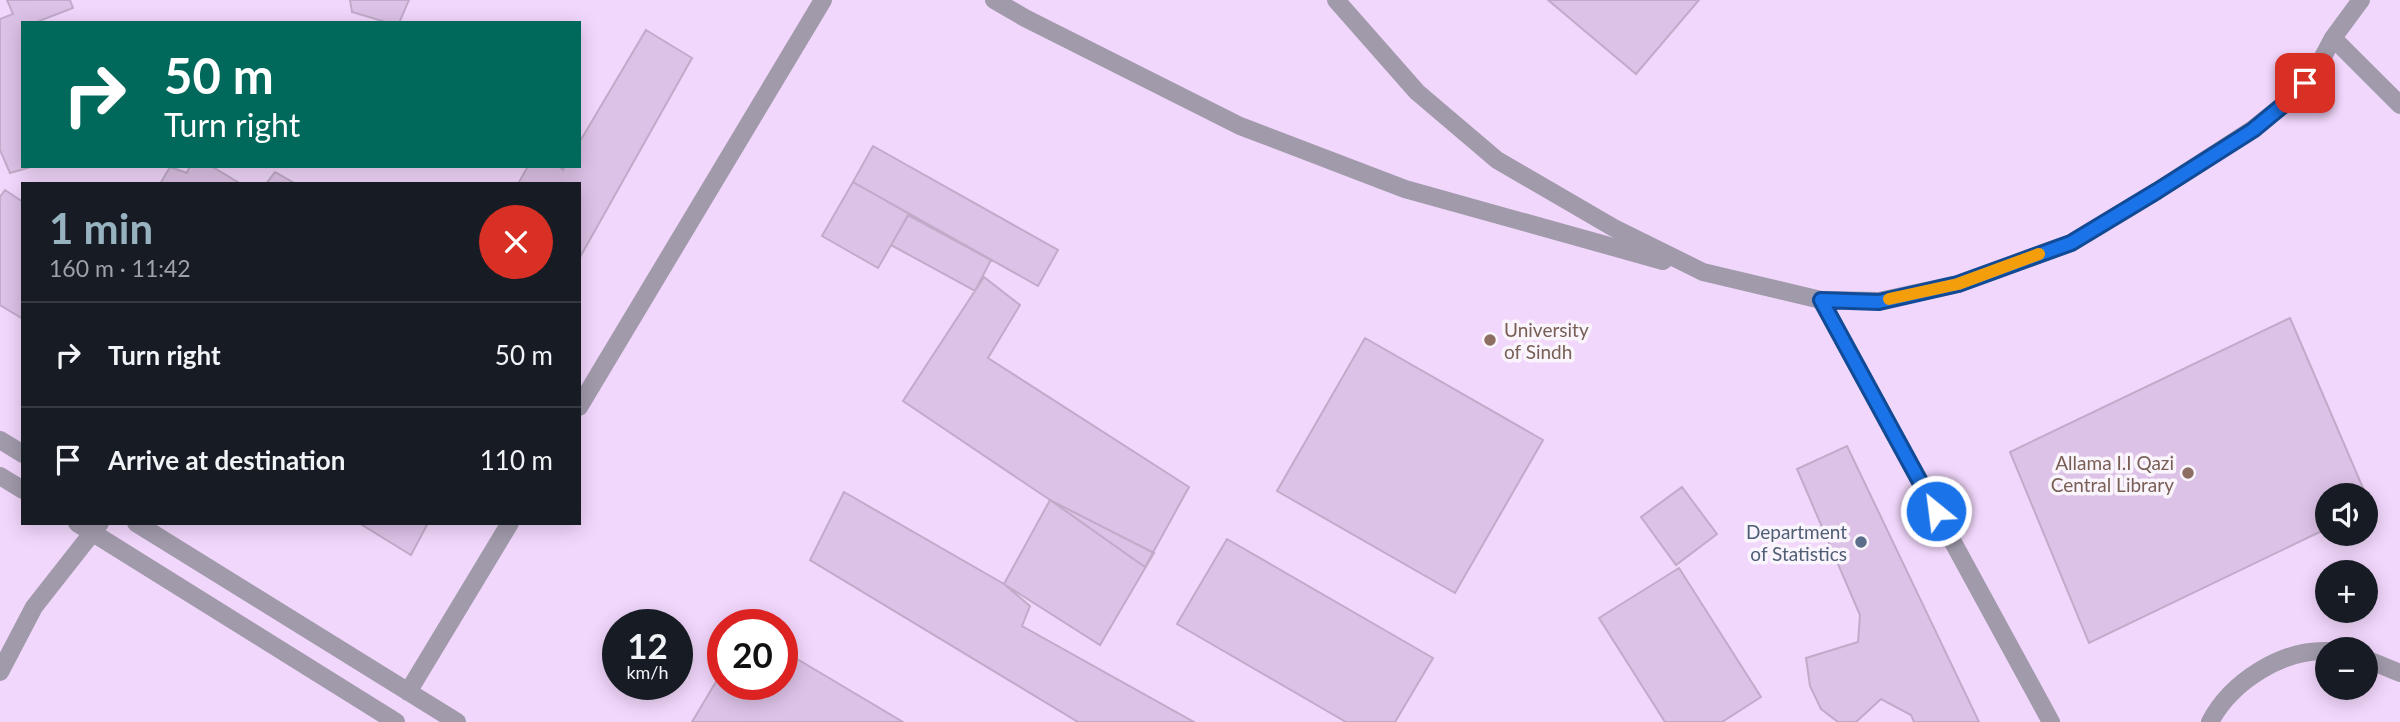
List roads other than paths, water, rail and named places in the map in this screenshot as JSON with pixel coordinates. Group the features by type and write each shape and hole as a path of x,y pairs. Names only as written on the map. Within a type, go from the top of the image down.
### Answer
{"street":[{"path":"581,404 822,0"},
{"path":"994,0 1240,126 1393,185 1703,272 1821,300 1879,302 1958,284 2071,243 2157,191 2253,130 2293,97 2316,70 2333,38 2361,0"},
{"path":"1336,0 1417,92 1497,160 1614,228 1703,272"},
{"path":"2333,38 2400,105"},
{"path":"1821,300 2051,722"},
{"path":"0,440 21,453"},
{"path":"0,476 21,489"},
{"path":"139,525 457,722"},
{"path":"408,692 508,525"},
{"path":"0,672 34,607 97,528 396,722"},
{"path":"2210,722 2237,689 2264,667 2291,656 2315,652"},
{"path":"2378,664 2400,673"}],"place":[{"name":"University of Sindh","path":"1490,340"},
{"name":"Allama I.I Qazi Central Library","path":"2188,473"},
{"name":"Department of Statistics","path":"1861,542"}]}
